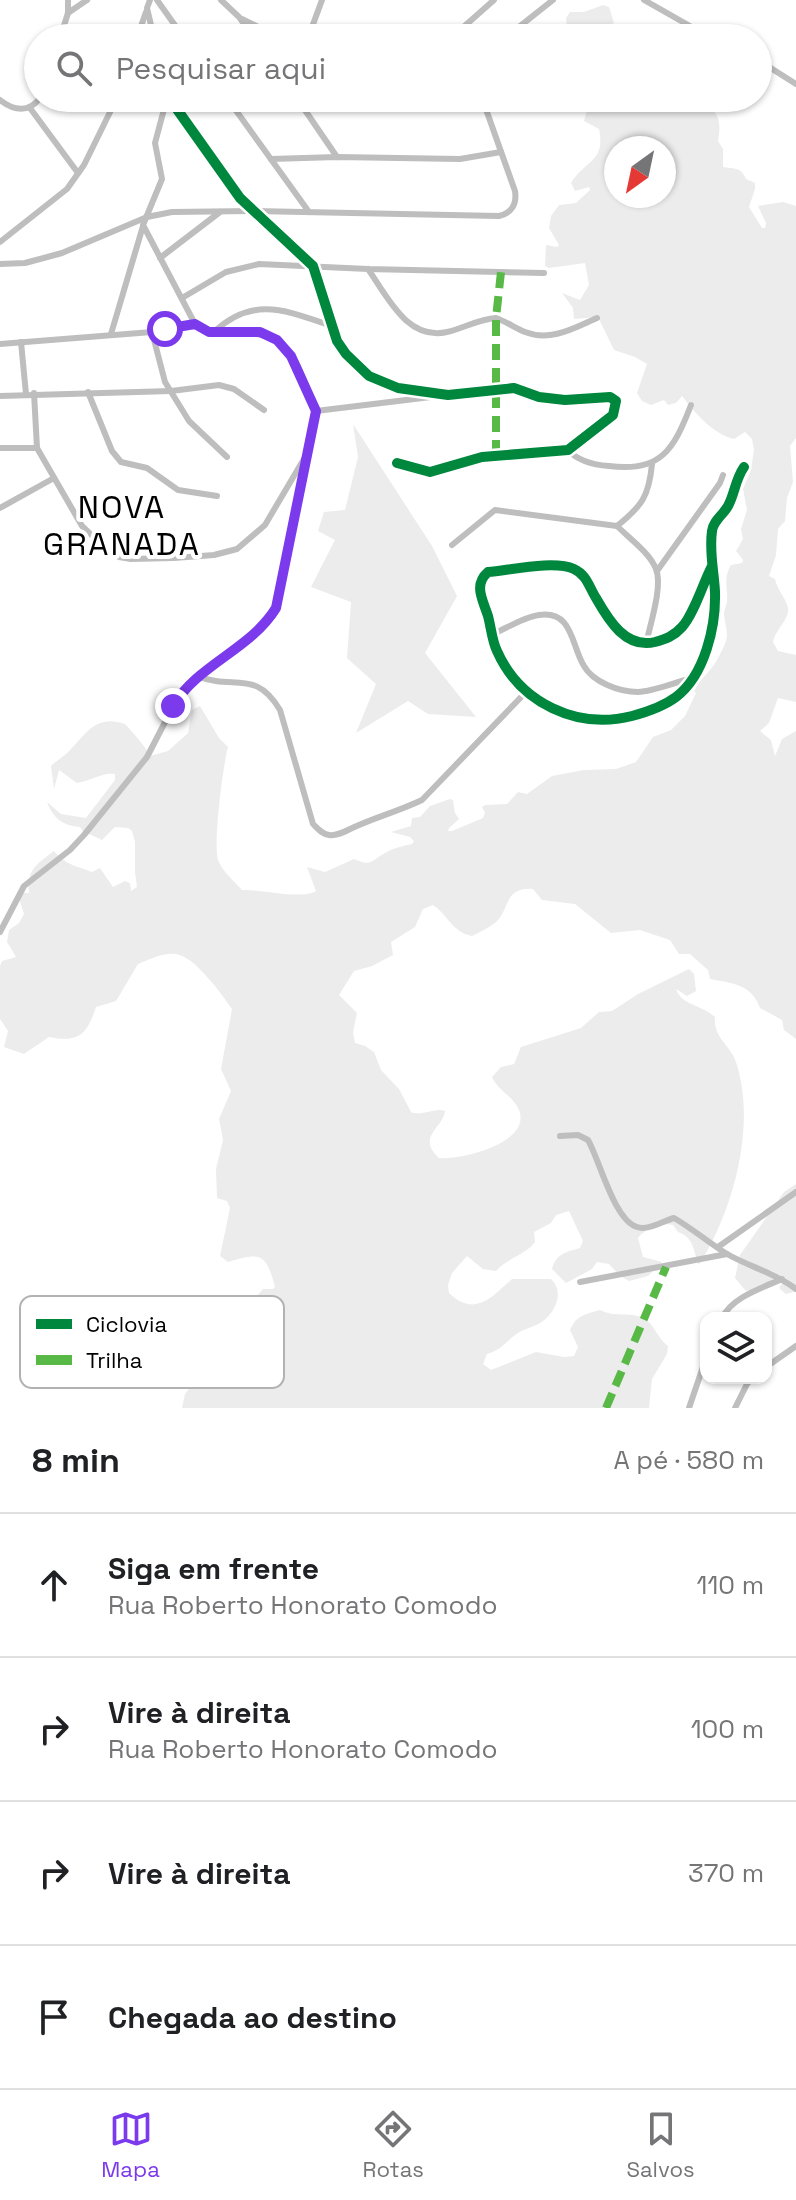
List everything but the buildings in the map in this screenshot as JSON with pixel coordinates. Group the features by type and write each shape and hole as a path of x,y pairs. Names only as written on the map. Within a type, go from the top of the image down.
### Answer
{"street":[{"path":"64,24 68,0"},
{"path":"68,13 87,0"},
{"path":"142,24 150,0"},
{"path":"157,0 174,24"},
{"path":"221,0 244,24"},
{"path":"313,24 322,0"},
{"path":"467,24 494,0"},
{"path":"523,24 553,0"},
{"path":"644,0 686,24"},
{"path":"147,8 151,24"},
{"path":"239,17 253,24"},
{"path":"772,69 796,84"},
{"path":"0,100 12,108 24,108"},
{"path":"33,112 78,173"},
{"path":"0,242 59,197 78,173 110,112"},
{"path":"111,334 143,225 162,179 155,143 164,112"},
{"path":"178,112 251,211 313,266 337,341 346,354 371,377 398,388 448,395"},
{"path":"237,112 309,212"},
{"path":"307,112 337,157"},
{"path":"0,264 25,263 62,253 147,217 183,211 499,216 515,204 515,191 487,112"},
{"path":"271,159 460,159 501,152"},
{"path":"160,258 220,212"},
{"path":"0,932 24,886 70,850 147,757 178,697 197,676 257,631 276,608 308,452 316,411 298,367 285,347 260,332 214,332 195,324 143,225"},
{"path":"182,298 226,272 245,265 544,273"},
{"path":"368,269 408,324 426,333 447,332 496,318 543,337 565,332 597,318"},
{"path":"214,332 237,315 265,309 281,310 332,326"},
{"path":"165,329 195,324"},
{"path":"0,344 152,332 161,375 189,421 227,457"},
{"path":"21,342 26,394"},
{"path":"0,396 171,391 209,386 227,387 264,410"},
{"path":"316,411 514,388 539,397 565,400 610,397 616,401 613,415 568,450 482,457 430,472 397,463"},
{"path":"88,392 112,451 121,462 147,468 178,490 217,496"},
{"path":"34,393 37,448 82,526 119,557 149,559 214,555 237,549 265,525 308,452"},
{"path":"568,450 575,458 603,466 623,468 652,464 668,451 691,405"},
{"path":"0,448 37,448"},
{"path":"617,526 641,504 650,487 652,464"},
{"path":"712,566 683,626 669,638 646,644 628,640 602,607 585,576 569,567 488,572 481,578 479,590 496,649 525,693 550,708 578,718 608,720 632,716 665,704 679,695 693,678 704,656 711,632 715,592 713,525 727,506 736,478 744,467"},
{"path":"657,571 723,475"},
{"path":"0,508 54,478"},
{"path":"452,545 495,510 617,526 657,571 658,586 646,644"},
{"path":"493,634 537,615 549,615 565,622 572,632 584,667 602,683 638,692 693,678"},
{"path":"197,676 220,684 253,683 270,696 280,710 313,824 321,833 328,835 337,835 422,800 525,693"},
{"path":"560,1136 578,1135 588,1140 618,1212 636,1227 648,1228 674,1218 727,1254 782,1279 796,1289"},
{"path":"718,1247 796,1192"},
{"path":"580,1282 727,1254"},
{"path":"725,1312 734,1304 782,1279"},
{"path":"772,1363 796,1346"},
{"path":"689,1408 700,1376"},
{"path":"735,1408 747,1384"}],"shaded area":[{"path":"603,5 609,7 614,23 567,24 570,12 584,12"},
{"path":"586,112 714,112 719,124 718,141 723,149 723,167 739,170 746,179 755,183 749,207 762,228 766,223 758,206 783,202 796,206 796,438 790,446 793,482 787,498 785,521 778,529 776,555 769,576 775,579 788,608 773,642 778,651 796,655 796,702 778,698 769,723 760,731 771,740 775,756 782,739 796,731 796,1039 784,1030 782,1020 760,1008 746,989 710,979 708,970 690,954 679,954 670,940 640,930 611,933 575,904 542,900 533,889 517,891 496,922 472,936 460,931 433,905 423,909 415,927 391,942 393,955 354,971 339,995 357,1013 353,1032 355,1043 374,1052 381,1070 399,1089 411,1112 445,1111 430,1138 433,1151 439,1158 463,1156 492,1147 515,1132 520,1122 519,1110 492,1077 501,1067 514,1064 521,1047 581,1028 599,1012 612,1011 638,994 689,969 694,974 696,991 687,996 676,989 687,1002 715,1017 717,1031 735,1058 744,1115 738,1168 722,1220 699,1265 688,1238 673,1225 664,1224 649,1229 638,1238 643,1257 662,1262 648,1276 629,1281 609,1264 597,1262 592,1269 566,1283 552,1269 554,1264 562,1254 580,1248 583,1241 569,1211 556,1215 551,1223 534,1232 535,1242 531,1247 496,1271 483,1269 467,1256 452,1273 448,1285 449,1293 458,1300 475,1304 490,1298 512,1279 551,1279 555,1285 558,1298 553,1311 536,1325 487,1354 483,1364 491,1370 536,1352 574,1356 578,1347 570,1330 578,1318 590,1313 600,1310 647,1320 668,1346 667,1354 652,1379 649,1408 182,1408 190,1388 284,1388 284,1296 257,1296 263,1289 275,1287 268,1267 260,1258 248,1257 228,1262 220,1256 230,1208 227,1201 217,1198 216,1169 223,1140 219,1119 231,1091 221,1069 232,1009 191,962 176,954 167,954 138,964 116,1001 96,1007 80,1035 67,1039 49,1037 24,1054 4,1047 8,1031 0,1019 0,966 2,961 16,957 7,942 9,930 19,923 24,914 17,892 29,893 29,879 34,868 54,851 62,859 92,872 100,868 113,887 125,881 130,883 131,891 137,887 132,831 115,827 102,840 80,827 59,820 47,802 61,814 86,818 115,780 115,774 77,783 59,770 54,789 51,766 94,726 107,721 125,724 150,756 168,751 188,733 192,710 200,706 228,747 218,822 220,864 242,890 310,894 316,891 307,867 325,872 354,859 368,863 391,850 412,844 414,841 410,837 391,832 411,826 412,818 420,817 430,806 453,800 459,819 449,828 448,831 452,831 483,818 485,813 482,807 485,805 507,804 518,792 527,794 552,776 584,770 616,769 636,762 653,737 671,730 685,716 696,688 726,642 726,579 731,565 743,560 736,551 743,539 741,529 747,510 743,489 751,470 754,449 752,439 745,432 734,439 719,433 682,396 676,403 668,405 664,400 651,405 642,401 637,393 647,364 614,350 598,317 574,319 573,308 562,293 580,300 589,285 585,263 545,266 546,245 559,245 549,228 551,216 559,205 576,203 590,190 589,187 575,191 571,183 597,155 600,148 599,129 584,121"},
{"path":"353,424 432,546 457,596 425,653 476,717 428,714 408,701 356,733 376,684 347,658 351,602 311,587 335,540 318,531 324,512 345,510 358,457"},
{"path":"796,1184 796,1289 786,1294 779,1288 785,1280 777,1277 761,1288 746,1291 735,1278 740,1255 784,1192"}],"marked path":[{"path":"496,456 496,318 501,272"},
{"path":"606,1408 666,1267"}],"cycle path":[{"path":"179,112 240,198 313,266 337,341 369,376 398,388 448,395 514,388 539,397 565,400 610,397 616,401 613,415 568,450 482,457 430,472 397,463"},
{"path":"712,566 686,621 673,635 655,642 645,643 627,637 607,616 585,578 566,566 544,565 488,572 481,582 480,593 497,651 507,669 535,698 552,708 591,719 632,716 661,706 686,688 707,649 715,605 712,531 728,506 744,467"}],"district":[{"name":"NOVA GRANADA","path":"122,526"}],"route":[{"path":"165,329 195,324 209,332 260,332 268,335 285,347 298,367 316,411 276,608 257,631 184,688 173,706"}]}
